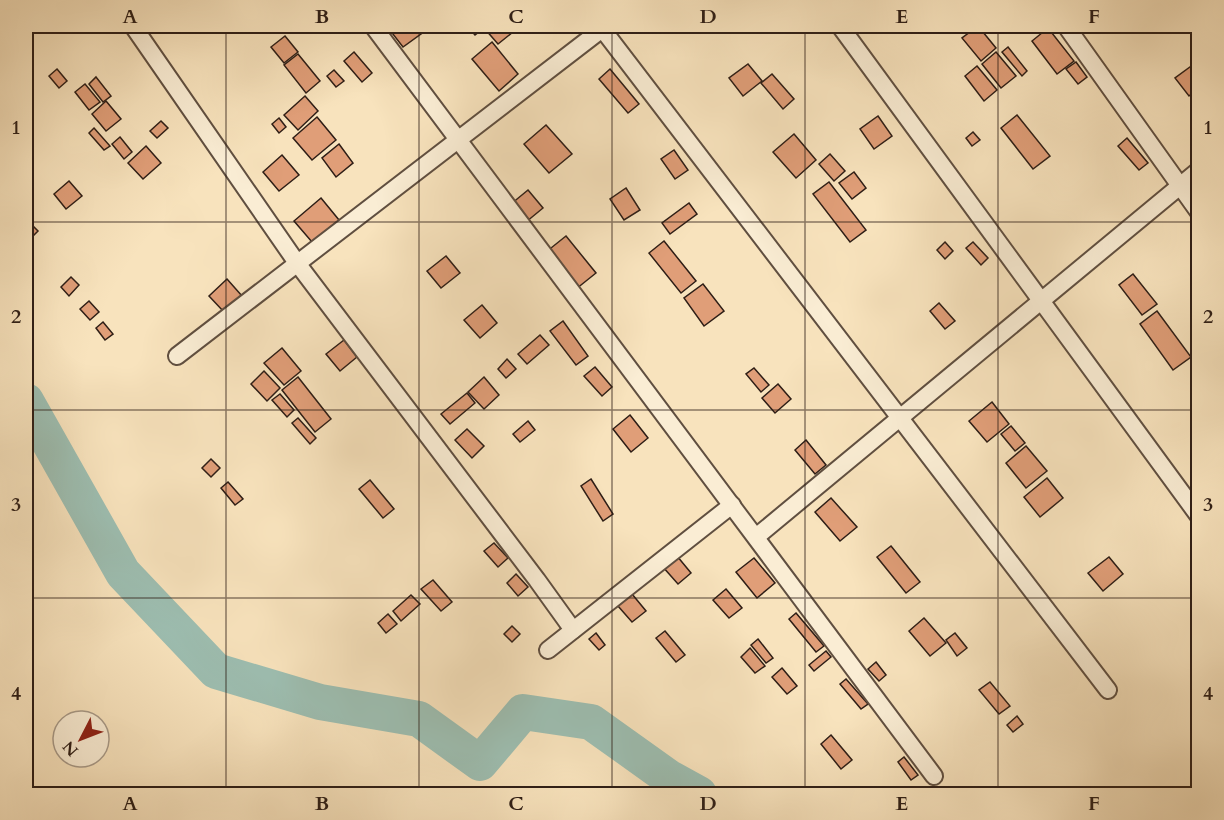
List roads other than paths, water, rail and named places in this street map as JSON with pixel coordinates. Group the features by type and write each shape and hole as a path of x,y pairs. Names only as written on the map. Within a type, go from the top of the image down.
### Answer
{"street":[{"path":"133,26 297,264 573,630"},
{"path":"373,26 934,776"},
{"path":"177,356 603,26 1108,690"},
{"path":"840,26 1198,515"},
{"path":"1073,28 1198,211"},
{"path":"756,537 1198,171"},
{"path":"548,650 732,505"}],"waterway":[{"path":"26,401 123,573 216,671 320,702 419,719 480,763 523,712 591,722 668,777 699,794"}]}
